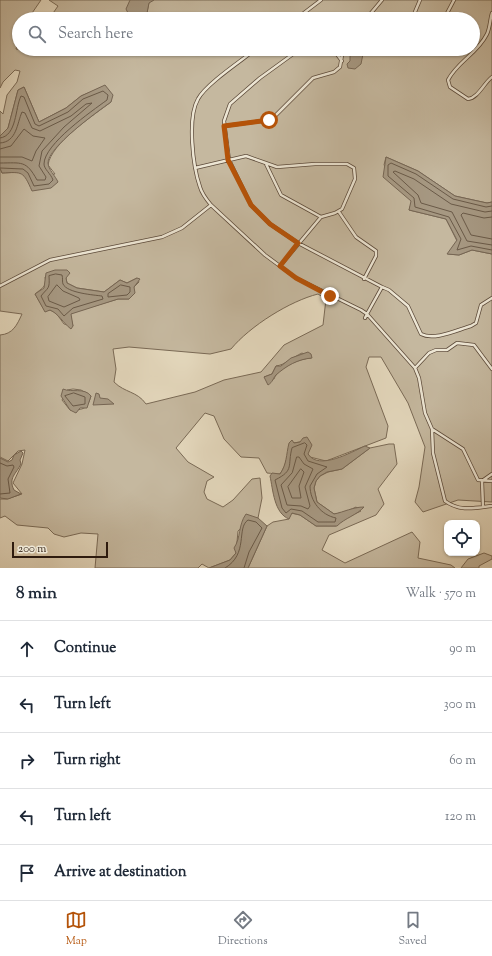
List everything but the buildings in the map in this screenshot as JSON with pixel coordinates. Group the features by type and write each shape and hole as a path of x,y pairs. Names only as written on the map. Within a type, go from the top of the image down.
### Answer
{"street":[{"path":"306,12 321,0"},
{"path":"372,12 382,0"},
{"path":"415,12 420,0"},
{"path":"448,12 454,0"},
{"path":"480,43 487,34 492,13"},
{"path":"247,56 208,88 198,100 193,124 195,168 204,196 211,205 265,255 296,278 367,314 415,368 419,378 425,413 432,429 433,453 445,501 457,508 492,506"},
{"path":"290,56 260,78 230,104 225,116 224,126 228,160 255,210 270,224 298,243 364,279 389,290 408,306 418,331 427,336 471,326 476,323 478,310 481,305 492,298"},
{"path":"338,56 342,62"},
{"path":"224,126 264,121 274,117 313,78 338,70 342,62 342,56"},
{"path":"467,56 448,80 450,87 468,99 475,97 484,84 492,77"},
{"path":"195,168 246,156 256,158 266,164 276,167 315,164 351,166 356,171 355,179 344,205 339,212 321,217 280,266"},
{"path":"266,164 281,195 321,217"},
{"path":"0,286 50,260 162,236 182,228 211,205"},
{"path":"339,212 356,237 376,251 376,256 364,279"},
{"path":"365,318 382,287"},
{"path":"415,368 429,353 436,350 447,350 457,343 464,343 474,345 492,369"},
{"path":"432,429 463,449 478,480 492,481"},
{"path":"482,481 492,474"},
{"path":"482,481 483,507"}],"shaded area":[{"path":"0,0 41,0 33,12 12,12 12,56 480,56 480,12 147,12 149,2 154,0 492,0 492,202 487,203 455,196 418,171 386,157 384,165 412,201 409,210 446,219 457,241 448,254 459,255 472,250 492,254 492,502 458,500 423,512 415,502 419,487 425,447 408,403 381,357 369,357 366,367 388,426 386,438 326,461 310,457 300,442 293,443 292,441 286,462 280,474 267,473 259,458 241,457 224,439 214,416 205,413 176,448 188,462 214,477 207,481 204,492 207,499 223,507 233,500 252,479 260,478 262,498 258,518 252,518 238,531 236,553 230,560 209,568 202,564 198,568 95,568 98,534 81,533 64,537 54,534 48,528 17,525 5,516 0,518 0,499 7,499 22,494 13,483 22,464 25,450 18,451 8,461 0,457 0,335 11,331 22,314 0,311 0,168 2,173 21,172 25,175 55,174 48,165 57,148 74,130 111,102 105,86 81,96 66,108 39,122 24,87 18,90 8,128 0,136 0,111 3,114 7,95 17,82 20,71 15,70 3,82 0,88","holes":["45,277 66,278 67,283 77,288 104,292 120,280 127,283 137,278 139,282 134,287 129,299 118,299 70,314 73,326 64,324 56,313 50,310 45,311 35,294 43,287","318,294 326,299 323,325 284,345 261,372 224,380 195,392 146,404 135,394 118,386 114,382 116,369 113,349 129,347 210,354 231,349 259,323 295,302","302,353 311,358 301,360 284,367 274,379 264,377 272,374 276,366 283,364","67,390 81,390 91,396 88,404 84,408 79,410 70,410 62,400"]},
{"path":"49,0 130,0 146,12 54,12 58,6"},
{"path":"394,444 397,464 378,489 384,504 376,515 329,535 322,550 345,563 412,532 420,542 418,558 451,565 455,568 248,568 267,526 273,522 289,519 291,513 300,515 316,526 336,526 344,519 361,511 356,507 346,512 334,514 317,502 314,488 316,481 320,476 328,472 342,469 370,448"},
{"path":"484,553 492,556 492,559 479,566 479,568 461,568 468,559 480,556"}],"water":[{"path":"130,0 154,0 149,3 147,12 128,12 126,9"},
{"path":"350,56 363,56 361,64 355,69 348,68 347,64 350,61"},
{"path":"105,85 113,95 111,102 74,130 64,139 50,156 48,165 58,182 51,188 32,191 22,174 2,173 0,168 0,136 8,128 18,90 24,87 39,122 66,108 81,96"},
{"path":"386,157 418,171 455,196 487,203 492,202 492,254 472,250 459,255 447,254 457,240 446,219 409,210 411,201 383,177"},
{"path":"55,270 67,270 70,273 66,278 67,283 77,288 104,292 120,280 127,283 137,278 140,279 134,287 135,293 129,299 118,299 71,314 73,326 71,329 50,310 45,312 35,294 44,288 46,273"},
{"path":"308,352 311,354 312,358 297,361 288,366 276,375 268,385 264,377 272,374 276,366 281,366 291,358"},
{"path":"63,389 88,393 91,396 87,408 80,408 76,413 70,410 61,396"},
{"path":"96,393 99,394 100,398 108,399 114,404 93,405"},
{"path":"307,437 312,445 308,454 313,459 320,461 327,461 344,456 365,446 370,448 342,469 327,472 320,476 316,481 314,488 317,502 334,514 364,507 337,526 316,526 300,515 292,513 289,519 280,512 277,506 270,476 272,473 280,474 285,463 289,443 292,440 294,443 300,442 303,438"},
{"path":"21,451 23,453 20,460 21,464 13,476 12,486 14,490 21,494 8,499 0,498 0,458 8,462 12,460 14,455"},
{"path":"246,514 258,518 267,526 248,568 209,568 230,560 236,553 234,548 238,540 243,518"}],"route":[{"path":"269,120 224,126 228,160 251,205 270,224 298,243 280,266 296,278 330,296"}]}
